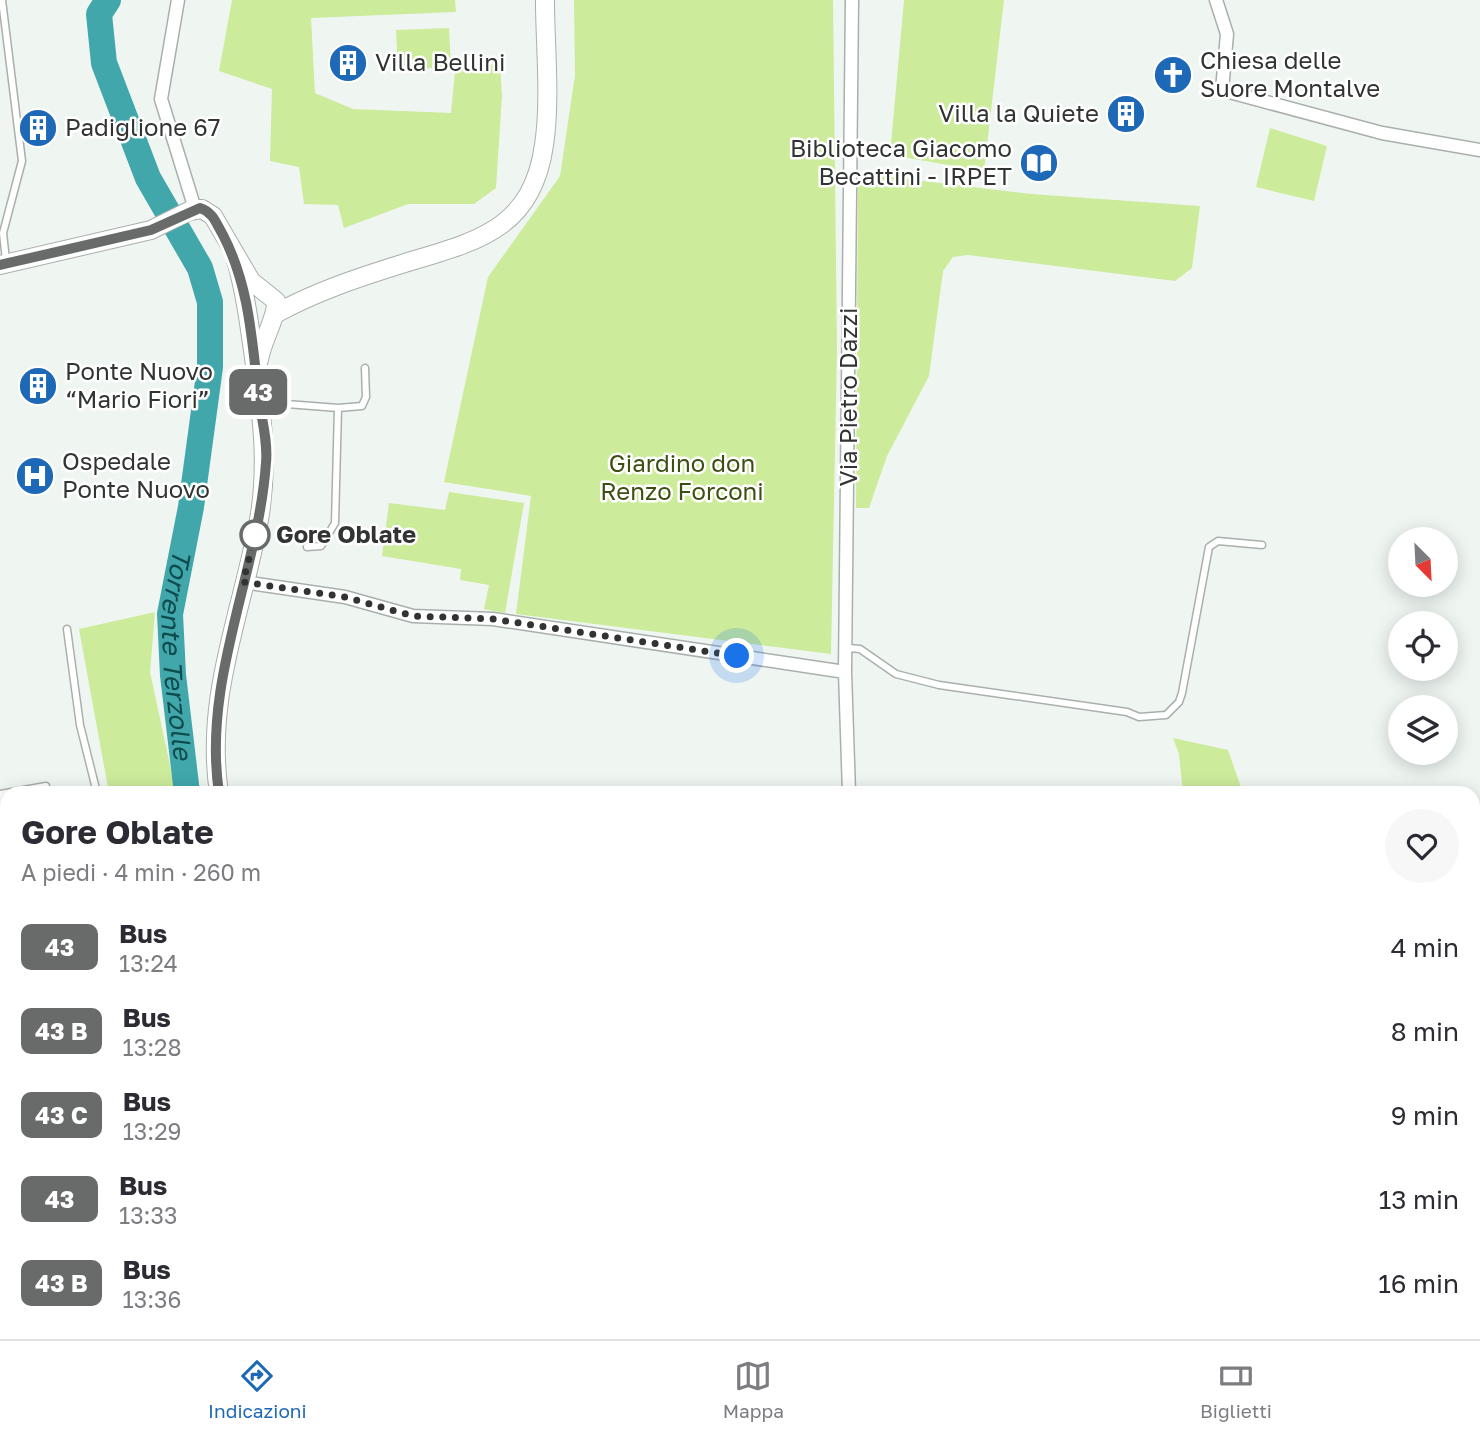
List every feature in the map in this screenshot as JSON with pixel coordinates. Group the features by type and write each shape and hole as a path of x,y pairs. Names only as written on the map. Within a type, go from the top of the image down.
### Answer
{"main road":[{"path":"248,309 254,295 290,295 329,288 468,244 497,229 517,212 534,183 545,142 544,0"},
{"path":"3,264 151,230 192,210 202,209 213,216 236,260 276,302 274,316 260,348 257,377"},
{"path":"218,786 214,759 215,739 228,644 260,515 266,463 248,309 236,260"},
{"path":"248,309 258,321 274,316 329,288"}],"street":[{"path":"178,0 161,99 192,210"},
{"name":"Via Pietro Dazzi","path":"849,786 845,672 848,648 852,0"},
{"path":"1216,0 1227,34 1222,89 1382,133 1480,150"},
{"path":"243,582 345,597 413,616 493,619 845,672"}],"lane":[{"path":"2,0 22,161 1,237 3,264"},
{"path":"259,402 355,408 365,402 365,368"},
{"path":"307,547 321,546 335,523 338,408"},
{"path":"848,648 860,649 895,674 939,685 1127,712 1139,717 1166,715 1179,702 1182,693 1209,547 1218,541 1262,545"},
{"path":"67,629 80,726 95,786"}],"green space":[{"path":"232,0 455,0 456,12 311,18 315,93 353,109 451,113 455,71 500,63 502,96 496,188 474,204 408,204 344,228 338,205 304,204 299,167 270,161 272,89 219,71"},
{"name":"Giardino don Renzo Forconi","path":"574,0 833,0 837,350 831,654 516,614 531,496 444,482 488,277 560,176 575,75"},
{"path":"904,0 1004,0 984,171 890,155"},
{"path":"449,28 451,67 398,70 396,30"},
{"path":"1270,128 1327,146 1314,201 1256,187"},
{"path":"858,173 1031,194 1200,206 1192,268 1175,281 968,255 953,257 943,271 929,376 887,456 869,508 856,508"},
{"path":"449,492 524,503 505,613 484,609 489,585 460,580 461,569 382,556 389,503 445,510"},
{"path":"155,612 150,672 174,786 108,786 79,629"},
{"path":"1173,738 1228,750 1241,786 1182,786 1179,754"}],"waterway":[{"name":"Torrente Terzolle","path":"108,0 99,14 104,63 148,178 200,268 210,302 210,367 191,507 170,614 173,675 186,786"}],"bus line":[{"name":"43","path":"0,265 151,230 200,208 213,216 236,260 246,294 266,463 260,515 228,644 215,739 214,759 218,786"}],"place":[{"name":"Villa Bellini","path":"348,63"},
{"name":"Chiesa delle Suore Montalve","path":"1173,75"},
{"name":"Villa la Quiete","path":"1126,114"},
{"name":"Padiglione 67","path":"38,128"},
{"name":"Biblioteca Giacomo Becattini - IRPET","path":"1039,163"},
{"name":"Ponte Nuovo “Mario Fiori”","path":"38,386"},
{"name":"Ospedale Ponte Nuovo","path":"35,476"},
{"name":"Gore Oblate","path":"255,535"}],"route":[{"path":"255,535 243,582 345,597 413,616 462,620 493,619 737,656"}]}
